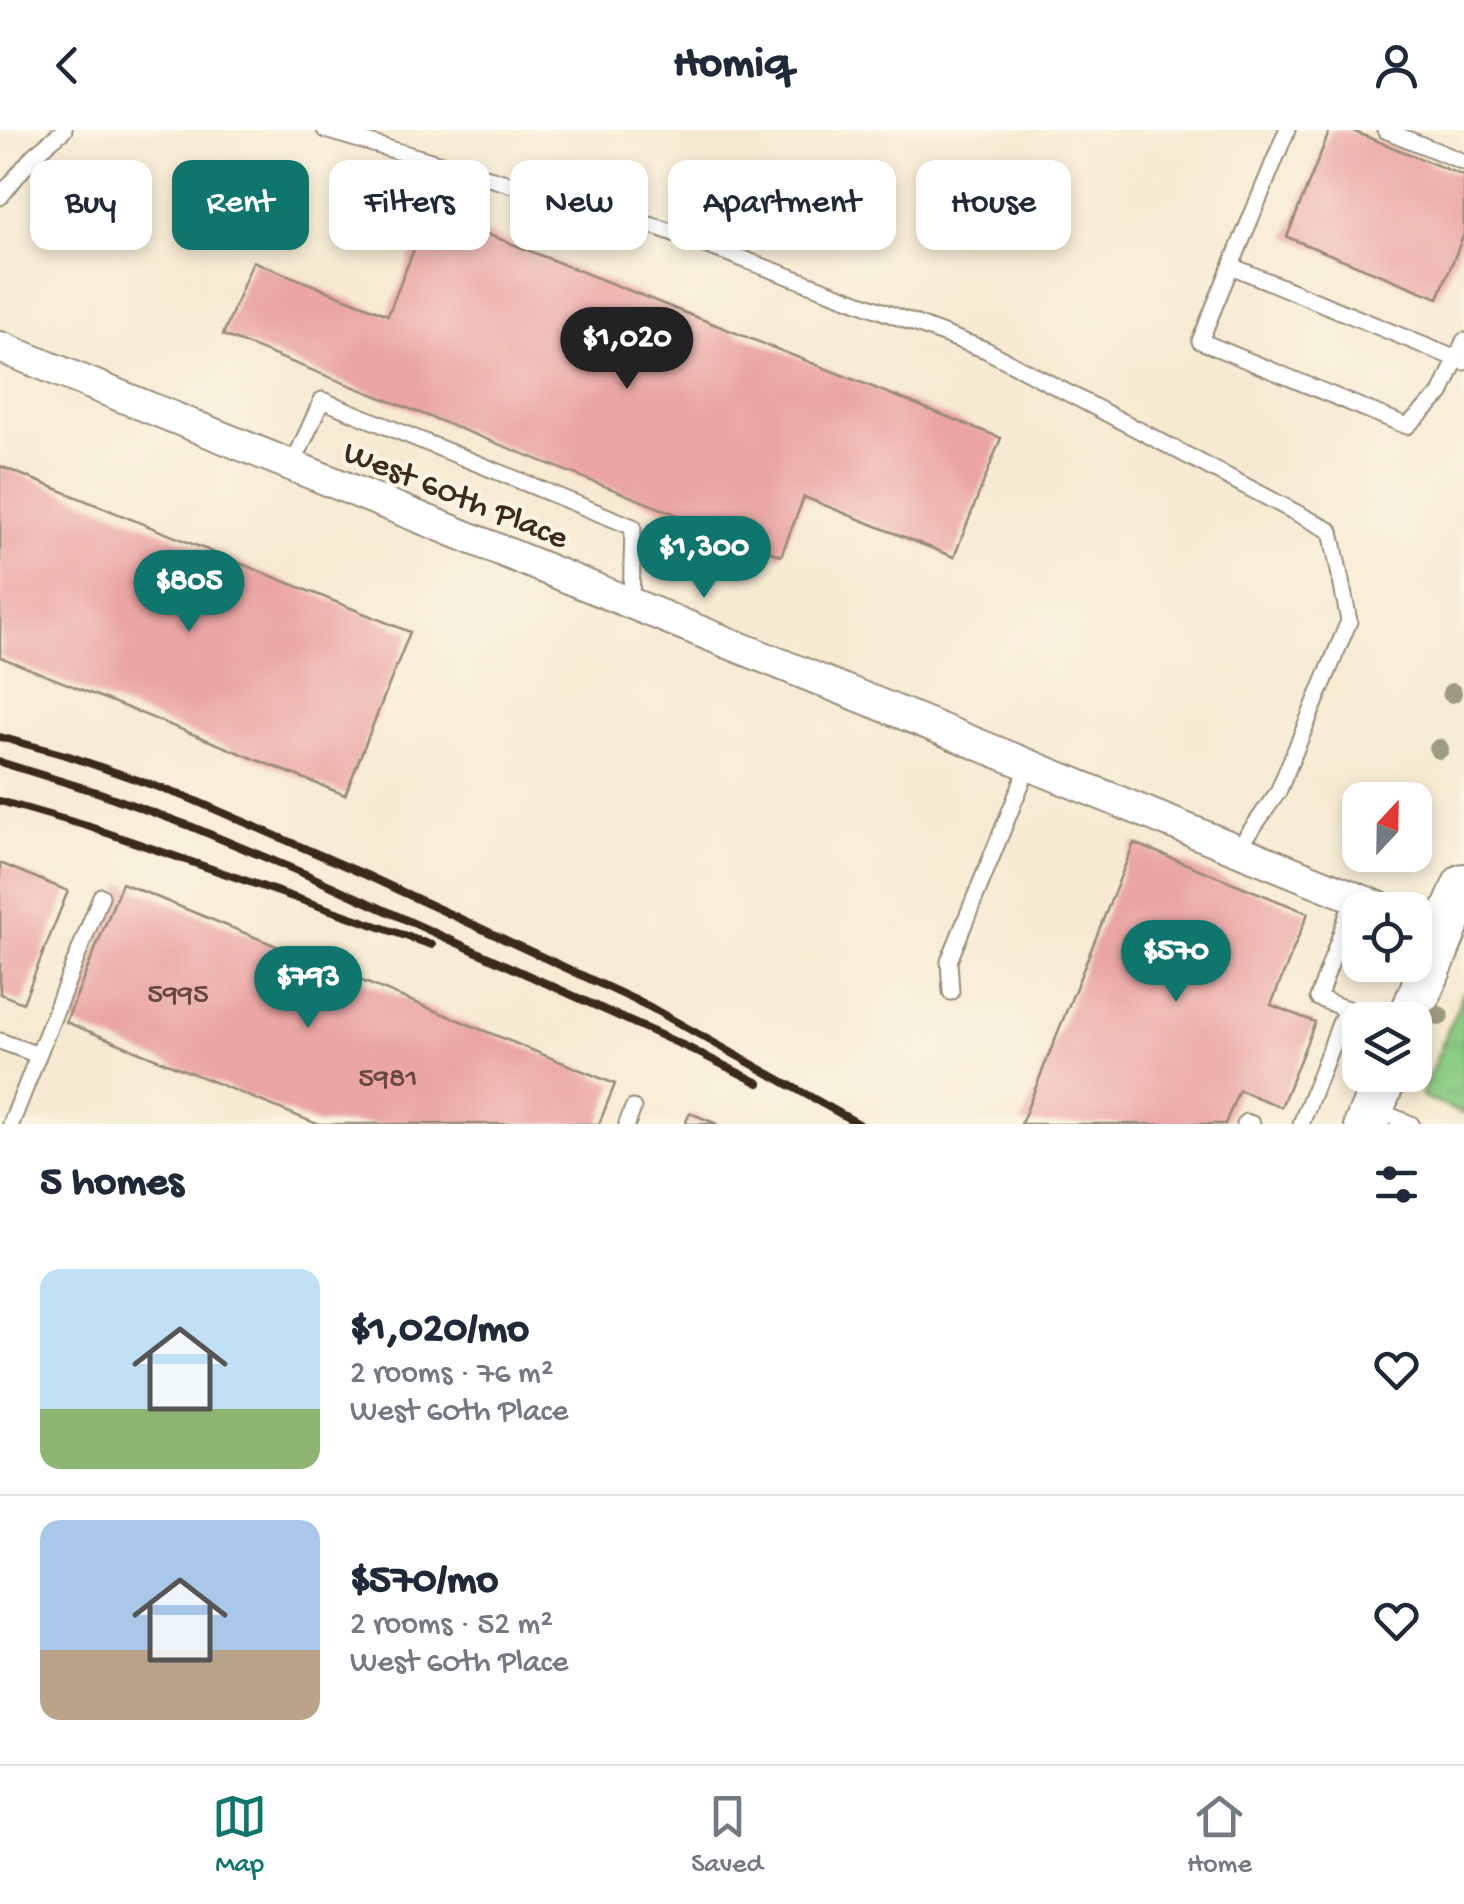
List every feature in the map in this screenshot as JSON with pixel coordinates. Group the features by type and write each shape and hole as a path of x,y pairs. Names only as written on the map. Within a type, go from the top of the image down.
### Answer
{"main road":[{"path":"1432,925 1464,886"}],"street":[{"name":"West 60th Place","path":"0,347 1342,892"}],"lane":[{"path":"0,197 34,155 64,130"},
{"path":"325,130 660,228 986,350 1331,531 1349,621 1278,792 1237,850"},
{"path":"1287,130 1200,340 1407,426 1441,394 1460,361 1464,341"},
{"path":"1385,130 1464,162"},
{"path":"1231,266 1460,361"},
{"path":"292,466 322,400 633,528 631,603"},
{"path":"951,992 949,960 1029,765"},
{"path":"11,1124 101,896"},
{"path":"1342,931 1318,998 1342,1007"},
{"path":"1301,1124 1342,1018"},
{"path":"0,1041 38,1055"},
{"path":"627,1124 633,1108"}],"green space":[{"path":"1464,991 1464,1114 1421,1096 1423,1092 1432,1092 1432,1069"}],"building":[{"path":"1330,130 1350,130 1464,176 1464,234 1438,298 1287,237"},
{"path":"490,235 510,243 510,250 527,250 1001,438 954,557 804,497 781,556 223,335 253,261 388,315 414,250 490,250"},
{"path":"0,466 410,632 345,795 0,657"},
{"path":"1134,843 1308,913 1271,1005 1315,1022 1281,1107 1239,1090 1225,1124 1021,1124"},
{"path":"0,863 68,891 23,1003 0,994"},
{"path":"122,883 615,1084 599,1124 317,1124 66,1022"},
{"path":"690,1113 717,1124 685,1124"}],"railway":[{"path":"0,737 69,756 189,798 366,875 648,1006 859,1124"},
{"path":"0,762 190,826 305,874 759,1083"},
{"path":"0,801 87,826 432,945"}]}
